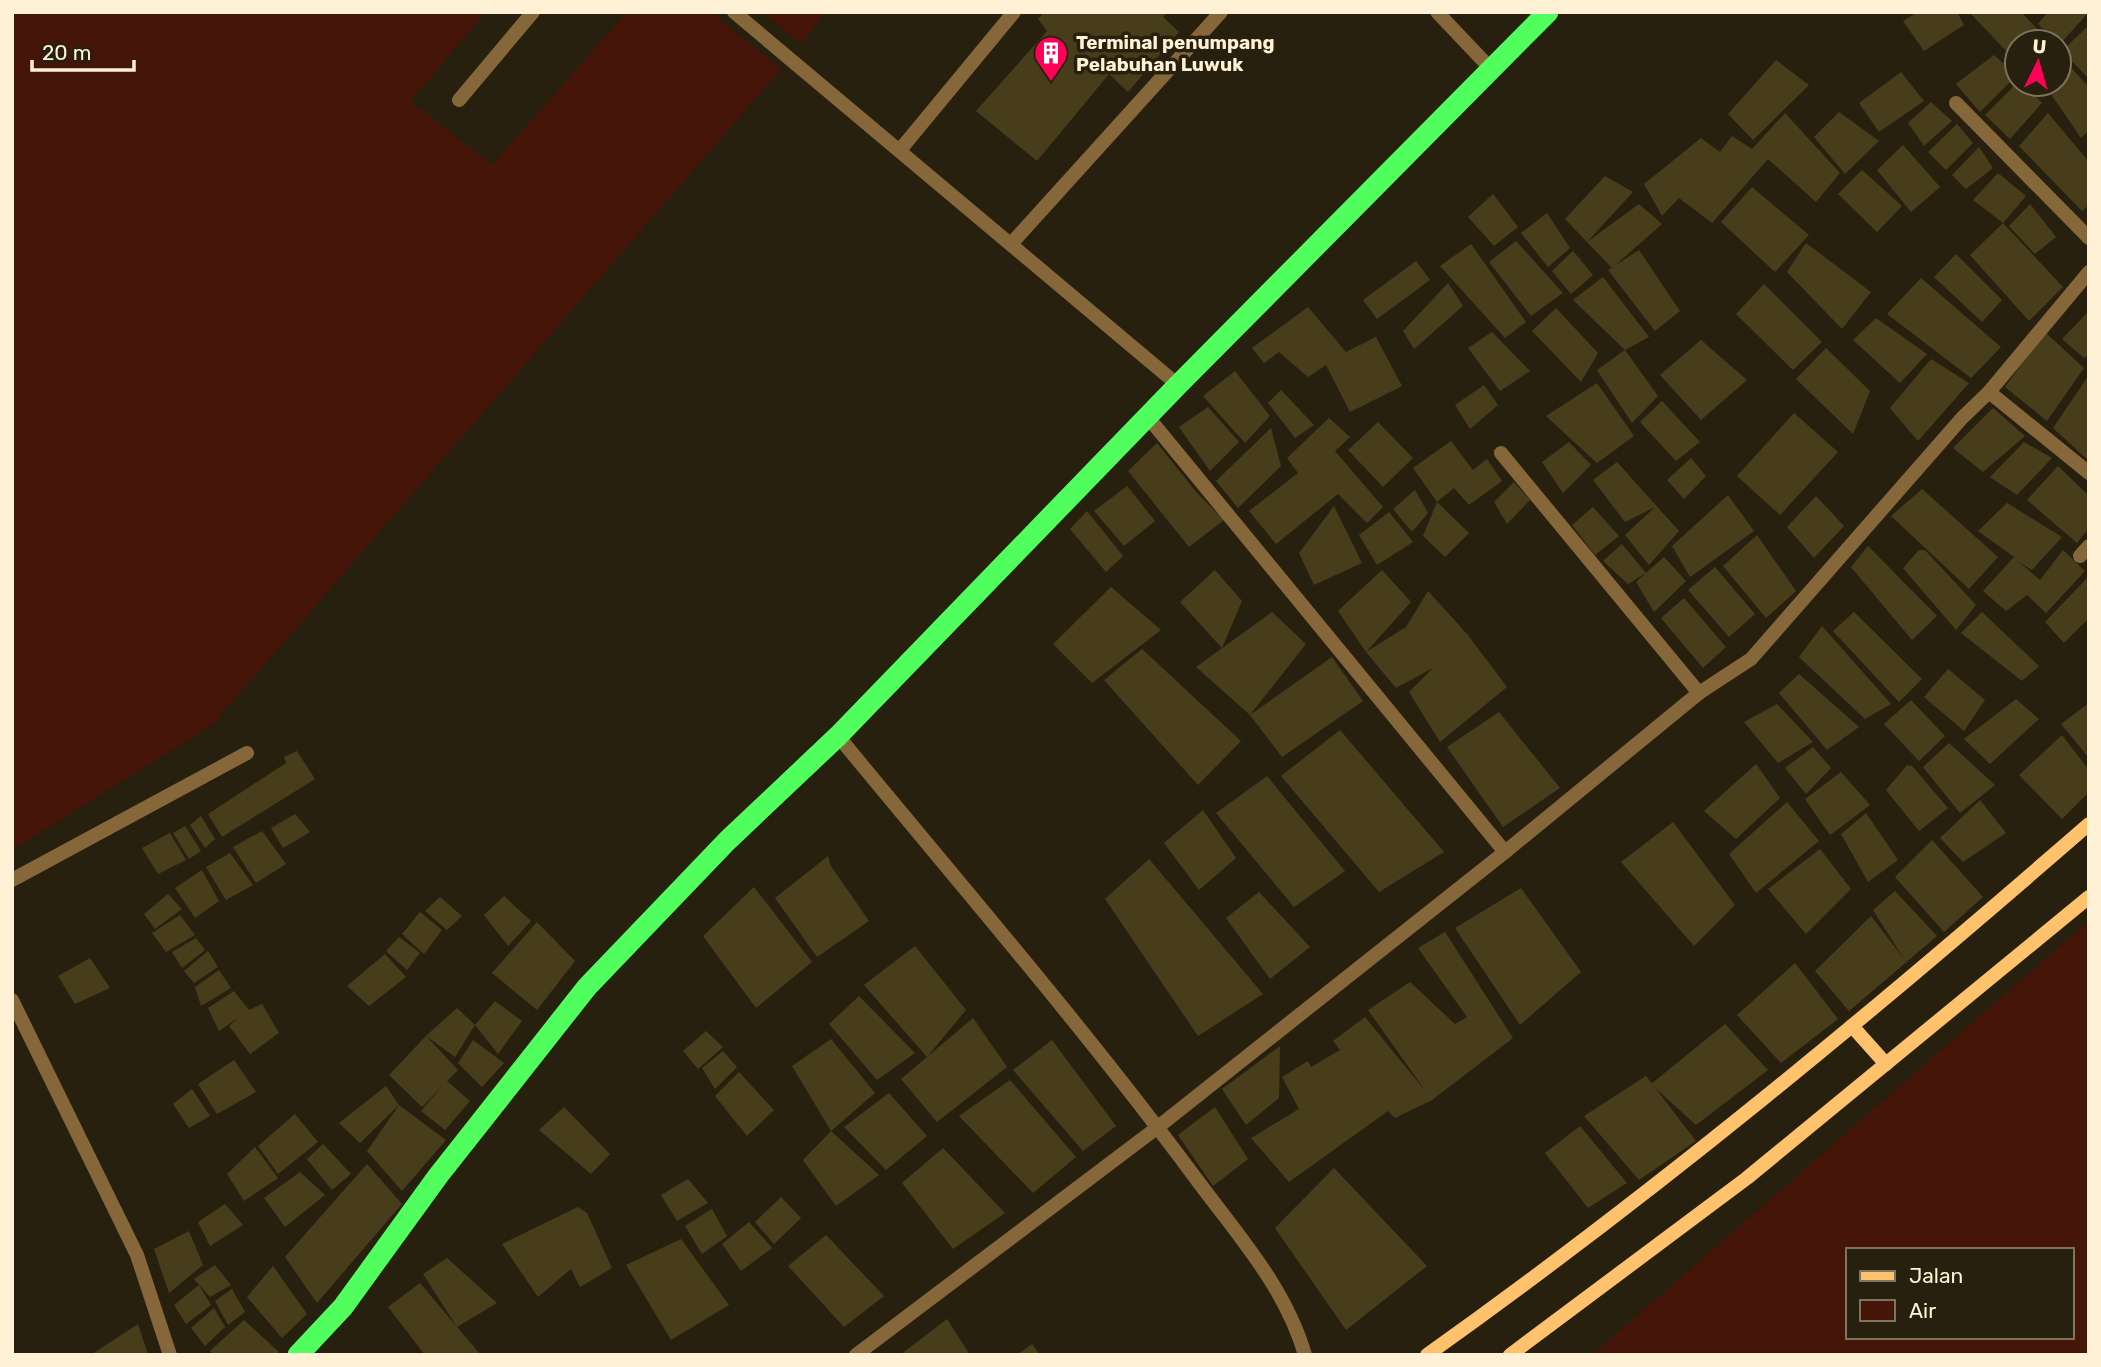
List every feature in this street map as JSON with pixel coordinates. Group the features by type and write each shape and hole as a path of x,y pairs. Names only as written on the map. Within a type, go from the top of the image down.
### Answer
{"highway":[{"path":"298,1355 343,1307 438,1176 587,987 727,841 838,736 1147,416 1548,12"}],"street":[{"path":"459,100 533,12"},
{"path":"734,12 1178,385"},
{"path":"900,150 1014,12"},
{"path":"1011,244 1221,12"},
{"path":"1437,12 1492,70"},
{"path":"1956,103 2089,238"},
{"path":"856,1355 1158,1127 1506,852 1699,693 1751,659 1926,458 1989,392 2089,272"},
{"path":"1989,392 2089,473"},
{"path":"1147,416 1506,852"},
{"path":"1502,453 1699,693"},
{"path":"838,736 1158,1127 1280,1292 1305,1355"},
{"path":"12,880 247,753"},
{"path":"1427,1355 1528,1283 1722,1135 2089,824"},
{"path":"1510,1355 1747,1178 2089,897"},
{"path":"12,1000 137,1255 170,1355"},
{"path":"1852,1026 1886,1064"}],"water":[{"path":"12,12 826,12 781,69 212,725 12,850"},
{"path":"2089,921 2089,1355 1592,1355"}],"pier":[{"path":"486,12 627,12 492,165 410,101"},
{"path":"711,12 762,12 801,44 781,69"}],"building":[{"name":"Terminal penumpang Pelabuhan Luwuk","path":"1044,12 1167,12 1163,17 1179,32 1128,92 1109,74 1037,161 976,111 1047,31 1038,19"},
{"path":"1918,12 1957,12 1964,25 1924,51 1903,21"},
{"path":"1969,12 2021,12 2036,28 2003,28 2003,47"},
{"path":"2048,12 2089,12 2073,30 2042,28 2038,24"},
{"path":"2089,25 2089,79 2073,62 2073,40"},
{"path":"1994,55 2003,63 2003,89 1980,112 1956,84"},
{"path":"1776,60 1809,85 1753,140 1728,114"},
{"path":"2073,70 2089,87 2089,130 2081,138 2054,98 2073,98"},
{"path":"1901,72 1924,101 1879,132 1859,103"},
{"path":"2003,97 2037,98 2042,103 2010,139 1985,115"},
{"path":"1931,102 1952,121 1924,146 1908,123"},
{"path":"1839,112 1879,141 1845,174 1814,137"},
{"path":"1785,113 1840,173 1816,202 1768,159 1712,223 1679,198 1662,216 1644,184 1701,138 1720,152 1732,136 1752,149"},
{"path":"2048,113 2089,162 2089,205 2082,211 2019,146"},
{"path":"1957,124 1973,143 1946,170 1928,152"},
{"path":"1903,145 1940,187 1911,212 1877,170"},
{"path":"1979,147 1993,168 1966,189 1952,175"},
{"path":"1862,170 1902,206 1877,232 1838,194"},
{"path":"1998,173 2026,196 2003,223 1973,200"},
{"path":"1605,176 1633,192 1587,242 1565,219"},
{"path":"1752,187 1809,235 1775,272 1721,222"},
{"path":"1493,194 1518,227 1494,246 1468,217"},
{"path":"1639,204 1662,224 1612,268 1587,242"},
{"path":"2030,204 2056,237 2035,254 2009,226"},
{"path":"1547,213 1570,248 1548,267 1521,233"},
{"path":"2003,223 2063,287 2029,321 1970,255"},
{"path":"1516,241 1563,293 1531,316 1489,262"},
{"path":"1806,243 1871,292 1842,329 1787,272"},
{"path":"1471,244 1526,322 1505,338 1440,266"},
{"path":"1639,250 1680,311 1655,331 1608,270"},
{"path":"1573,251 1593,275 1571,294 1552,271"},
{"path":"1956,254 2002,300 1982,322 1934,277"},
{"path":"1416,261 1430,280 1377,319 1363,300"},
{"path":"1603,277 1649,337 1625,350 1573,300"},
{"path":"1921,278 2001,347 1971,378 1887,314"},
{"path":"1448,283 1463,306 1414,349 1403,331"},
{"path":"1764,284 1822,342 1793,370 1736,314"},
{"path":"1308,307 1346,352 1376,337 1402,386 1350,412 1326,365 1308,377 1279,352 1264,363 1252,348"},
{"path":"1556,308 1598,353 1581,382 1532,331"},
{"path":"2089,311 2089,354 2084,358 2062,339"},
{"path":"1876,318 1927,354 1900,383 1853,340"},
{"path":"1492,332 1530,371 1500,391 1468,348"},
{"path":"2045,332 2084,368 2047,421 2005,387"},
{"path":"1701,340 1747,380 1701,420 1660,375"},
{"path":"1826,348 1870,391 1853,434 1796,379"},
{"path":"1625,350 1658,396 1632,423 1597,370"},
{"path":"1931,359 1969,383 1918,441 1890,408"},
{"path":"1235,371 1270,416 1245,443 1203,396"},
{"path":"2089,375 2089,461 2053,428"},
{"path":"1597,383 1634,436 1597,463 1546,416"},
{"path":"1484,385 1498,405 1470,429 1455,405"},
{"path":"1281,390 1314,425 1295,438 1268,403"},
{"path":"1662,401 1700,442 1676,461 1640,422"},
{"path":"1208,407 1239,442 1210,471 1179,427"},
{"path":"1993,408 2025,436 1983,472 1953,448"},
{"path":"1794,413 1838,452 1780,515 1737,476"},
{"path":"1329,418 1350,437 1335,451 1383,507 1367,523 1338,494 1276,544 1249,511 1298,473 1287,458"},
{"path":"1378,422 1413,458 1383,487 1348,450"},
{"path":"1271,428 1281,466 1238,508 1216,481"},
{"path":"1451,441 1473,470 1487,459 1502,481 1469,505 1454,488 1437,502 1413,468"},
{"path":"1569,442 1591,465 1563,493 1542,462"},
{"path":"2024,442 2052,458 2017,495 1990,477"},
{"path":"1157,443 1197,493 1224,520 1189,547 1128,471"},
{"path":"1691,458 1706,476 1684,499 1667,480"},
{"path":"1617,462 1679,531 1649,565 1625,535 1655,507 1625,522 1593,480"},
{"path":"2058,466 2089,496 2089,528 2077,543 2027,500"},
{"path":"1514,482 1530,500 1507,524 1494,502"},
{"path":"1127,486 1155,521 1124,546 1094,511"},
{"path":"1922,489 1998,557 1969,589 1891,516"},
{"path":"1415,490 1428,513 1412,532 1393,509"},
{"path":"1728,495 1754,531 1690,577 1672,546"},
{"path":"1816,496 1844,526 1814,558 1787,527"},
{"path":"1437,502 1469,533 1445,557 1423,536"},
{"path":"2007,503 2062,537 2032,570 2019,562 2040,580 2063,550 2085,571 2046,613 2027,595 2006,611 1983,591 2014,557 1978,531"},
{"path":"1334,506 1362,563 1314,585 1299,553"},
{"path":"1593,507 1619,536 1595,555 1572,525"},
{"path":"1087,511 1123,556 1106,572 1070,529"},
{"path":"1389,512 1413,542 1377,565 1359,535"},
{"path":"1757,535 1796,591 1766,618 1723,566"},
{"path":"1622,544 1646,573 1628,584 1603,561"},
{"path":"1868,546 1937,616 1912,640 1851,567"},
{"path":"1919,550 1925,550 1976,605 1956,630 1903,568"},
{"path":"1664,557 1686,581 1654,612 1636,582"},
{"path":"1715,567 1755,614 1729,637 1688,590"},
{"path":"1215,570 1242,601 1222,648 1180,602"},
{"path":"1382,570 1411,602 1366,652 1338,611"},
{"path":"2089,576 2089,618 2064,643 2045,622"},
{"path":"1111,587 1161,630 1092,683 1053,644"},
{"path":"1428,591 1467,634 1507,687 1440,742 1409,692 1433,668 1396,688 1366,652 1406,627"},
{"path":"1684,598 1726,647 1703,668 1661,618"},
{"path":"1272,612 1306,644 1250,715 1196,667"},
{"path":"1854,612 1922,679 1899,702 1833,631"},
{"path":"1982,612 2039,666 2022,681 1961,633"},
{"path":"1822,626 1891,704 1865,719 1799,657"},
{"path":"1142,649 1241,741 1198,785 1104,680"},
{"path":"1332,657 1363,701 1282,757 1250,715"},
{"path":"1948,669 1985,700 1964,731 1924,697"},
{"path":"1799,674 1859,727 1827,750 1779,693"},
{"path":"2016,699 2039,719 1990,764 1964,739"},
{"path":"1911,700 1945,736 1919,761 1884,724"},
{"path":"2089,703 2089,758 2061,724"},
{"path":"1777,704 1813,742 1778,763 1744,722"},
{"path":"1499,712 1560,788 1503,827 1447,747"},
{"path":"1340,730 1444,852 1379,892 1281,776"},
{"path":"2062,735 2089,770 2089,792 2062,819 2019,775"},
{"path":"1949,743 1995,785 1960,813 1923,767"},
{"path":"1813,747 1831,768 1806,794 1785,768"},
{"path":"297,751 315,779 222,837 208,814 286,763 284,757"},
{"path":"1756,764 1780,798 1736,839 1704,811"},
{"path":"1907,765 1912,766 1948,808 1919,831 1886,790"},
{"path":"1841,772 1870,805 1830,835 1805,799"},
{"path":"1267,776 1345,871 1294,907 1216,813"},
{"path":"1980,800 2006,833 1963,862 1940,838"},
{"path":"1787,802 1819,841 1756,893 1729,854"},
{"path":"1203,810 1236,858 1199,890 1164,843"},
{"path":"1866,813 1898,860 1868,882 1841,834"},
{"path":"295,814 310,832 283,848 271,828"},
{"path":"201,816 215,839 205,848 190,825"},
{"path":"1673,822 1735,905 1694,946 1621,862"},
{"path":"185,826 201,851 189,859 173,833"},
{"path":"262,831 286,864 256,883 233,847"},
{"path":"170,833 186,860 158,874 142,848"},
{"path":"1932,840 1983,897 1944,932 1895,877"},
{"path":"1820,849 1851,889 1806,934 1768,889"},
{"path":"230,853 253,885 226,900 206,867"},
{"path":"828,856 831,866 869,921 817,957 775,898"},
{"path":"1149,859 1263,994 1198,1036 1105,899"},
{"path":"202,870 219,901 195,918 175,888"},
{"path":"754,887 812,962 756,1008 703,936"},
{"path":"1521,888 1581,972 1520,1025 1455,928"},
{"path":"1895,891 1937,936 1849,1011 1815,971 1871,916 1904,959 1873,910"},
{"path":"1259,892 1310,947 1270,979 1226,918"},
{"path":"168,894 182,909 155,929 144,914"},
{"path":"504,896 531,921 508,946 484,915"},
{"path":"440,897 462,916 447,930 425,911"},
{"path":"420,912 442,930 424,954 402,934"},
{"path":"180,915 195,935 166,952 152,933"},
{"path":"537,922 575,961 537,1010 492,973"},
{"path":"1445,932 1513,1038 1432,1100 1395,1118 1388,1111 1289,1182 1251,1138 1299,1109 1282,1077 1308,1061 1311,1067 1340,1050 1333,1041 1365,1017 1427,1093 1368,1010 1410,982 1455,1024 1467,1017 1418,948"},
{"path":"399,937 420,953 407,970 386,951"},
{"path":"196,938 205,950 182,968 172,952"},
{"path":"915,946 966,1010 927,1057 864,985"},
{"path":"208,951 218,967 194,983 184,971"},
{"path":"385,954 406,977 369,1006 347,986"},
{"path":"90,958 110,988 75,1004 58,976"},
{"path":"1795,963 1838,1019 1781,1063 1737,1015"},
{"path":"219,970 231,988 201,1006 195,987"},
{"path":"234,991 249,1010 262,1004 279,1033 250,1054 229,1026 239,1017 219,1031 208,1008"},
{"path":"859,996 915,1053 877,1080 829,1024"},
{"path":"495,1001 522,1021 498,1054 475,1025"},
{"path":"457,1008 475,1025 455,1057 426,1036"},
{"path":"973,1018 1007,1067 937,1122 901,1079"},
{"path":"1725,1024 1768,1070 1696,1125 1651,1084"},
{"path":"706,1031 723,1047 698,1069 683,1051"},
{"path":"426,1036 458,1070 447,1081 470,1101 445,1130 421,1111 442,1086 422,1107 389,1075"},
{"path":"831,1039 875,1093 831,1131 792,1066"},
{"path":"473,1040 504,1063 482,1087 458,1063"},
{"path":"1052,1040 1116,1126 1083,1151 1013,1070"},
{"path":"1280,1046 1279,1098 1246,1125 1222,1089"},
{"path":"723,1051 737,1067 715,1089 702,1068"},
{"path":"234,1060 256,1092 217,1114 198,1084"},
{"path":"739,1072 774,1110 747,1136 715,1096"},
{"path":"1646,1076 1696,1141 1639,1180 1584,1116"},
{"path":"1010,1080 1076,1157 1033,1193 959,1116"},
{"path":"386,1086 399,1105 360,1143 339,1123"},
{"path":"192,1089 210,1116 189,1128 173,1104"},
{"path":"889,1093 927,1136 886,1170 844,1127"},
{"path":"399,1105 446,1140 402,1191 367,1151"},
{"path":"564,1107 610,1154 591,1174 539,1130"},
{"path":"1215,1107 1248,1159 1213,1186 1178,1135"},
{"path":"295,1114 318,1142 278,1174 258,1146"},
{"path":"1580,1126 1627,1183 1588,1208 1545,1153"},
{"path":"831,1131 879,1175 836,1206 803,1160"},
{"path":"323,1144 351,1174 332,1190 307,1159"},
{"path":"255,1147 278,1178 244,1201 227,1174"},
{"path":"943,1148 1005,1213 953,1249 902,1183"},
{"path":"367,1164 402,1204 317,1303 285,1257"},
{"path":"1334,1168 1427,1266 1346,1330 1275,1228"},
{"path":"300,1172 325,1195 285,1227 264,1198"},
{"path":"688,1179 708,1203 677,1221 661,1195"},
{"path":"781,1197 801,1218 774,1244 755,1222"},
{"path":"225,1204 243,1225 210,1246 198,1222"},
{"path":"578,1207 587,1213 612,1268 580,1287 571,1269 538,1297 502,1244"},
{"path":"712,1209 727,1236 702,1254 685,1226"},
{"path":"749,1222 772,1248 741,1271 722,1244"},
{"path":"189,1231 203,1265 169,1293 154,1249"},
{"path":"826,1235 884,1296 844,1327 788,1266"},
{"path":"681,1239 729,1305 671,1340 626,1265"},
{"path":"447,1258 497,1303 457,1327 423,1274"},
{"path":"215,1265 231,1285 210,1297 194,1279"},
{"path":"273,1266 307,1314 282,1338 247,1297"},
{"path":"420,1283 481,1355 425,1355 388,1307"},
{"path":"199,1285 211,1305 186,1324 174,1305"},
{"path":"232,1289 245,1312 228,1325 215,1301"},
{"path":"214,1308 225,1327 205,1346 191,1328"},
{"path":"947,1319 970,1355 900,1355"},
{"path":"244,1320 279,1352 275,1355 213,1355 210,1351"},
{"path":"138,1324 148,1355 91,1355"},
{"path":"1032,1344 1040,1355 1017,1355"}],"place":[{"name":"Terminal penumpang Pelabuhan Luwuk","path":"1051,83"}]}
